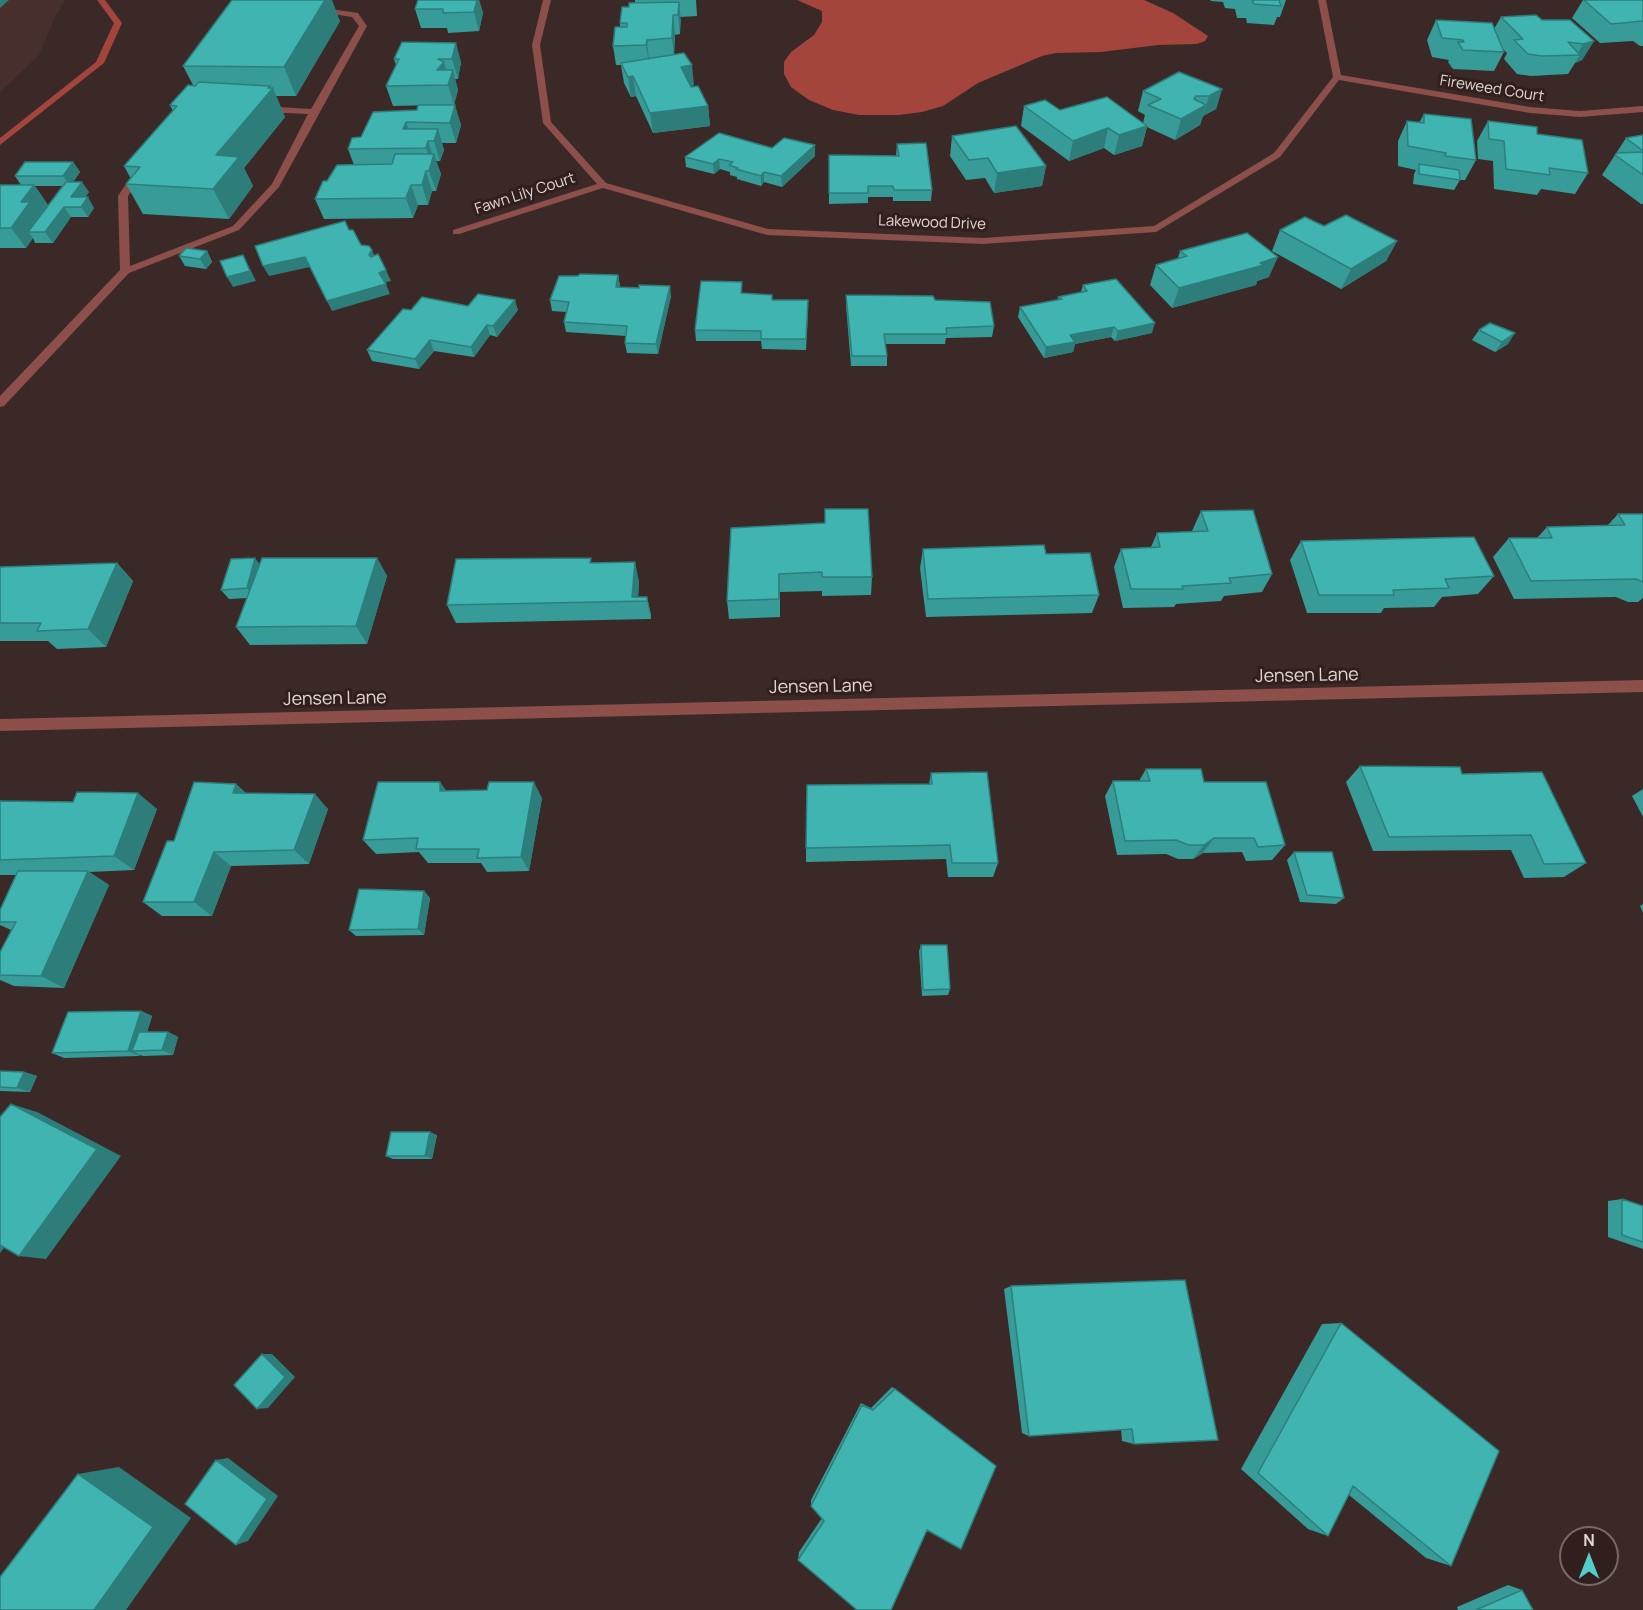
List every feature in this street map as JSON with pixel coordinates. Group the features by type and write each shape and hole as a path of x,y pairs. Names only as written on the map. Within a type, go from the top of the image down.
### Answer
{"street":[{"path":"547,0 536,45 547,123 603,185"},
{"path":"1322,0 1337,77"},
{"path":"0,403 125,271 236,228 276,185 363,26 355,15 305,8"},
{"name":"Lakewood Drive","path":"603,185 767,232 983,241 1156,229 1277,155 1337,77"},
{"name":"Fireweed Court","path":"1337,77 1530,110 1580,114 1643,109"},
{"path":"250,108 314,112"},
{"path":"125,271 123,196 147,159"},
{"name":"Fawn Lily Court","path":"456,232 603,185"},
{"name":"Jensen Lane","path":"0,725 1643,686"}],"shaded area":[{"path":"0,0 65,0 39,55 0,92"},
{"path":"797,0 1144,0 1173,13 1208,36 1205,41 1197,44 1158,45 1042,56 978,83 943,106 899,115 859,115 833,110 809,100 791,87 784,74 784,62 791,52 814,35 822,22 822,11"}],"building":[{"path":"232,0 325,0 284,67 183,66"},
{"path":"418,0 477,0 474,12 443,13 443,9 415,9"},
{"path":"1252,0 1279,0 1281,6 1254,4"},
{"path":"1584,0 1643,0 1643,21 1611,24"},
{"path":"679,2 678,15 673,15 672,38 647,40 646,45 613,46 615,27 627,27 627,23 620,23 622,7 629,7 629,3"},
{"path":"1536,15 1542,20 1570,20 1594,41 1583,44 1568,42 1580,55 1528,54 1514,40 1523,39 1501,17"},
{"path":"1436,20 1492,23 1504,52 1463,50 1458,42 1464,42 1463,40 1442,38"},
{"path":"402,42 456,43 452,59 438,59 444,62 437,70 453,70 448,85 386,86 399,59 394,59"},
{"path":"684,53 692,65 681,67 691,87 698,86 708,106 650,113 633,76 628,77 621,63"},
{"path":"1179,72 1222,89 1209,96 1196,96 1194,99 1206,105 1181,119 1148,105 1161,99 1143,91"},
{"path":"199,82 273,88 216,155 239,157 213,189 126,184 140,167 124,166 177,106 170,105 188,85 195,86"},
{"path":"1107,97 1147,126 1119,135 1108,128 1073,141 1024,106 1045,100 1060,110"},
{"path":"418,105 455,105 450,123 406,122 403,129 438,129 434,141 428,141 426,148 348,149 352,138 361,137 373,112 417,110"},
{"path":"1424,114 1471,119 1476,160 1445,156 1446,153 1408,146 1407,121 1424,123"},
{"path":"1488,121 1537,127 1537,134 1582,140 1588,173 1549,168 1550,175 1506,169 1504,141 1489,139"},
{"path":"1016,126 1046,166 997,173 988,158 969,160 952,136"},
{"path":"719,133 772,148 784,138 815,145 781,176 764,172 761,176 736,169 738,168 729,165 733,162 719,159 713,164 685,157"},
{"path":"1643,135 1643,151 1626,138"},
{"path":"926,143 932,190 894,190 893,186 868,186 868,193 829,193 829,155 899,156 897,144"},
{"path":"1643,152 1643,175 1615,155 1617,153"},
{"path":"395,154 434,154 422,185 411,185 406,198 315,199 323,181 327,181 337,165 392,164"},
{"path":"25,162 73,162 63,176 15,176"},
{"path":"1419,164 1459,170 1460,180 1419,174"},
{"path":"66,182 82,182 71,197 88,197 81,207 64,207 45,232 28,232"},
{"path":"0,185 34,185 21,202 30,202 11,228 0,228"},
{"path":"1346,215 1397,241 1351,269 1280,230 1305,217 1324,226"},
{"path":"345,221 361,245 369,246 372,250 369,255 371,257 378,254 386,270 379,273 386,284 327,301 305,257 263,266 255,246"},
{"path":"1247,233 1278,257 1260,263 1264,265 1179,288 1156,265 1187,256 1180,251"},
{"path":"186,248 207,251 200,259 179,256"},
{"path":"243,255 250,271 227,277 220,261"},
{"path":"580,274 618,275 616,287 670,286 656,344 625,343 627,326 564,322 569,302 550,300 559,276 578,276"},
{"path":"1116,279 1155,323 1118,331 1114,327 1070,335 1075,342 1046,347 1020,307 1062,299 1058,297 1087,291 1083,285"},
{"path":"701,281 742,282 741,293 772,295 772,300 808,300 806,339 761,339 761,331 695,330"},
{"path":"478,294 515,300 493,326 487,325 471,347 430,340 415,359 367,350 403,309 411,310 422,297 468,306"},
{"path":"846,295 933,296 935,300 990,302 994,326 946,328 947,334 884,334 887,356 852,356"},
{"path":"1490,323 1515,333 1502,342 1479,330"},
{"path":"825,509 868,509 872,577 822,577 822,572 779,574 779,599 727,601 731,528 825,523"},
{"path":"1253,510 1272,574 1229,578 1231,583 1182,586 1183,589 1131,589 1121,549 1160,547 1157,533 1208,531 1201,511"},
{"path":"1618,514 1643,514 1643,582 1636,579 1531,581 1509,538 1552,538 1547,527 1625,525"},
{"path":"1474,537 1494,576 1445,579 1449,588 1393,590 1394,595 1319,595 1301,541"},
{"path":"1044,545 1046,554 1090,553 1099,595 928,599 923,549"},
{"path":"255,558 247,588 221,590 231,559"},
{"path":"262,558 377,558 356,626 236,627"},
{"path":"591,558 590,563 635,562 632,597 647,597 647,601 447,605 456,559"},
{"path":"117,563 88,629 37,631 41,623 0,623 0,567"},
{"path":"1360,766 1460,767 1462,774 1542,772 1586,863 1544,864 1531,835 1389,837"},
{"path":"1146,769 1201,769 1204,782 1266,782 1285,845 1258,847 1254,838 1214,838 1204,845 1189,845 1176,840 1125,841 1113,781 1150,781"},
{"path":"987,772 998,863 952,863 950,845 806,848 807,785 932,784 931,773"},
{"path":"194,782 236,784 233,793 315,794 294,850 214,852 194,902 143,902 167,841 174,841"},
{"path":"378,782 440,782 440,791 487,790 489,782 534,782 521,857 477,858 479,849 416,849 418,838 363,840"},
{"path":"77,792 138,793 114,856 0,860 0,801 73,802"},
{"path":"1294,852 1332,852 1344,898 1307,895"},
{"path":"18,871 88,871 41,976 0,975 0,952 16,922 0,922 0,910"},
{"path":"359,889 424,891 418,929 349,930"},
{"path":"921,945 947,945 950,989 923,990"},
{"path":"141,1011 128,1051 52,1053 68,1012"},
{"path":"139,1032 168,1032 162,1050 132,1051"},
{"path":"0,1071 24,1072 17,1088 0,1087"},
{"path":"11,1104 97,1149 19,1256 0,1245 0,1117"},
{"path":"391,1132 430,1132 425,1156 386,1156"},
{"path":"1622,1199 1643,1206 1643,1242 1622,1235"},
{"path":"1185,1280 1218,1440 1134,1444 1132,1429 1029,1436 1011,1286"},
{"path":"1341,1323 1499,1451 1451,1566 1353,1486 1328,1536 1258,1473"},
{"path":"262,1354 285,1377 257,1409 234,1385"},
{"path":"895,1389 996,1466 961,1549 927,1530 891,1610 857,1610 798,1560 824,1521 811,1506 862,1405 873,1410"},
{"path":"216,1460 267,1499 236,1545 185,1504"},
{"path":"78,1474 153,1527 94,1610 0,1610 0,1577"},
{"path":"1522,1590 1533,1610 1476,1610"}],"waterway":[{"path":"0,142 100,63 118,23 101,0"}]}
